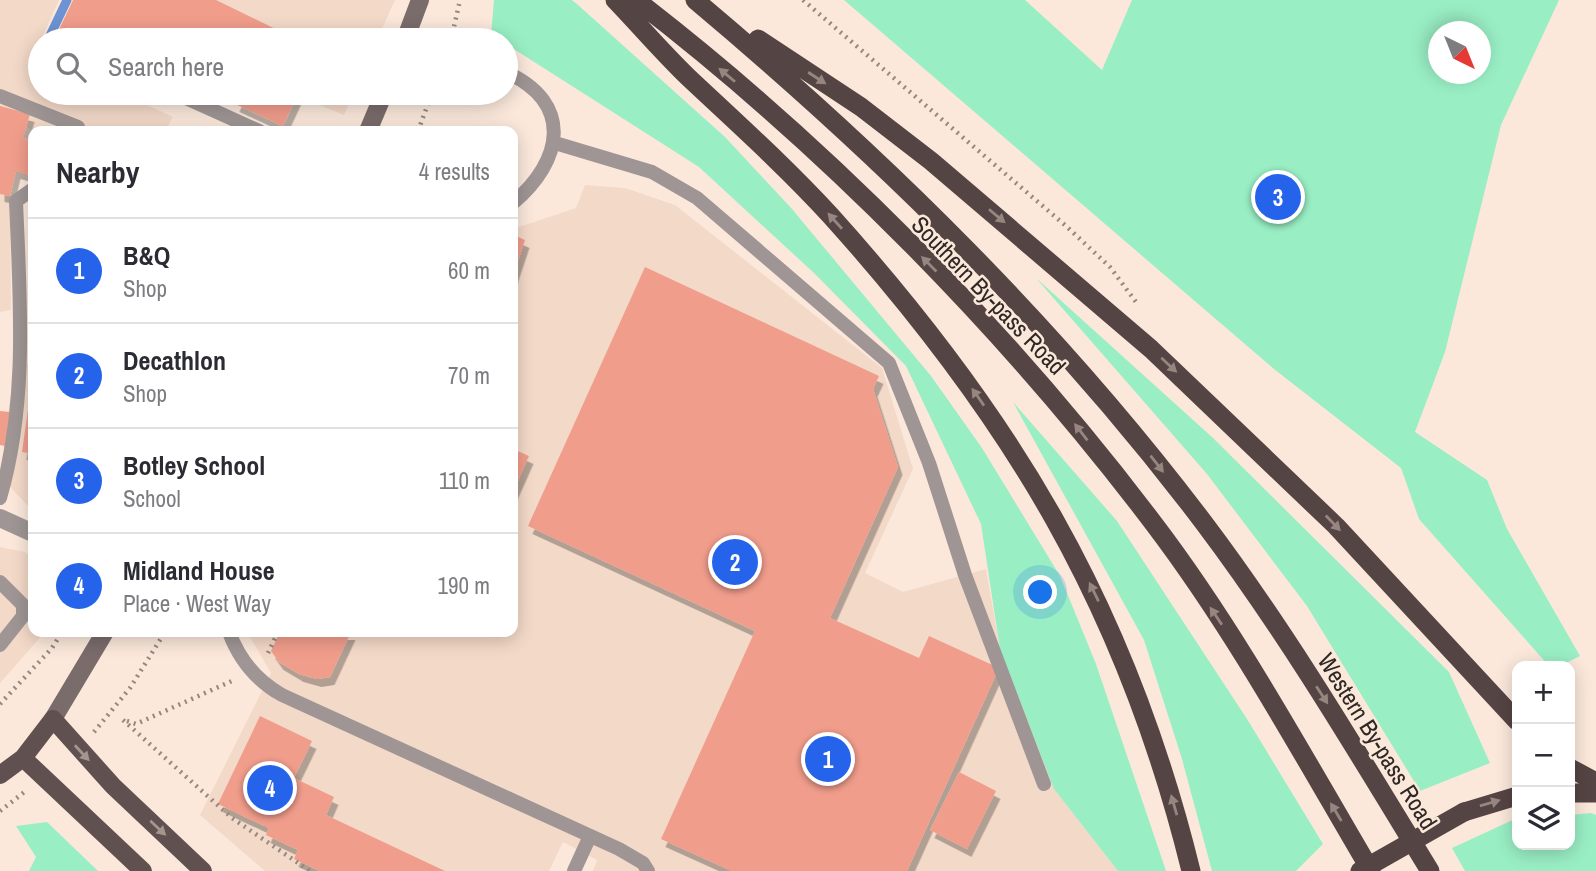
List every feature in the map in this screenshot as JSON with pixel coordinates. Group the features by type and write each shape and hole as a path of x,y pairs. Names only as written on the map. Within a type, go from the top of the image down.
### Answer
{"highway":[{"path":"615,0 687,76 752,134 829,215 923,324 1004,435 1065,536 1125,662 1153,734 1191,871"},
{"name":"Southern By-pass Road","path":"635,0 766,108 870,206 997,334 1060,405 1156,526 1254,673 1371,871"},
{"path":"697,0 861,107 1080,285 1275,464 1408,601 1512,715"},
{"name":"Southern By-pass Road","path":"697,0 874,156 1027,310 1142,445 1204,523 1285,638"},
{"name":"Western By-pass Road","path":"1285,638 1430,871"},
{"path":"1575,771 1596,782"},
{"path":"1575,793 1596,793"},
{"path":"1360,871 1464,812 1512,798"}],"main road":[{"path":"414,28 420,0"},
{"path":"370,126 379,105"},
{"path":"0,775 23,758 53,719 102,637"},
{"path":"53,719 113,786 203,871"},
{"path":"23,758 143,871"}],"street":[{"path":"0,518 28,531"}],"lane":[{"path":"518,80 539,93 550,117 555,143 545,170 518,198"},
{"path":"0,96 75,126"},
{"path":"201,105 247,126"},
{"path":"555,143 652,172 697,198 889,363 929,463 965,575 1044,784"},
{"path":"0,498 13,453 18,381 16,201 28,193"},
{"path":"0,582 23,605 23,616 0,645"},
{"path":"232,637 250,668 273,690 590,836 643,863 648,871"},
{"path":"574,871 590,836"}],"path":[{"path":"454,28 460,0"},
{"path":"803,0 1110,267"},
{"path":"420,126 428,105"},
{"path":"0,704 59,637"},
{"path":"268,653 276,637"},
{"path":"235,680 136,724 123,720 232,818 310,871"}],"shaded area":[{"path":"0,0 59,0 46,28 28,28 28,105 147,105 173,117 168,126 26,127 24,138 28,139 28,175 16,172 10,196 11,310 0,312"},
{"path":"90,0 395,0 382,28 150,28"},
{"path":"319,105 349,105 344,115"},
{"path":"585,185 625,188 675,205 882,368 913,469 865,573 903,592 986,569 1000,649 1054,789 1118,871 593,871 597,860 563,842 549,871 265,871 200,815 271,673 250,637 518,637 518,227 576,208"},
{"path":"15,361 28,364 28,505 0,476"},
{"path":"0,547 28,555 28,637 41,637 0,683"}],"green space":[{"path":"494,0 572,0 725,137 792,209 931,376 982,448 1060,576 1096,664 1166,871 1118,871 1054,789 1000,649 981,524 906,366 814,273 699,167 518,52 518,28 492,28"},
{"path":"844,0 1025,0 1102,70 1132,0 1559,0 1501,125 1445,352 1415,432 1487,480 1507,529 1580,656 1570,661 1545,661 1419,519 1401,468 1274,369"},
{"path":"1036,278 1213,438 1449,672 1490,763 1420,791 1307,606 1207,474"},
{"path":"1013,402 1117,521 1247,719 1323,844 1296,871 1212,871 1182,759 1144,640"},
{"path":"1575,815 1596,815 1596,871 1465,871 1452,848 1512,820 1512,850 1575,850"},
{"path":"47,822 98,871 29,871 36,857 16,826"}],"building":[{"path":"73,0 216,0 273,28 60,28"},
{"path":"237,105 293,105 283,126"},
{"path":"0,106 30,114 23,138 28,140 28,175 16,171 10,196 0,194"},
{"path":"518,237 525,240 518,261"},
{"path":"645,267 879,376 873,389 898,467 830,618 919,658 929,636 999,668 907,871 732,871 661,839 755,631 528,526"},
{"path":"28,409 28,453 22,452"},
{"path":"0,411 10,412 5,446 0,445"},
{"path":"518,451 529,456 518,481"},
{"path":"278,637 349,637 330,677 317,679 299,674 279,662 271,651"},
{"path":"260,716 312,741 294,778 334,797 326,815 445,871 320,871 294,859 298,850 266,835 269,828 218,804"},
{"path":"959,772 996,791 967,849 930,830"}],"waterway":[{"path":"54,28 67,0"}],"place":[{"name":"Botley School","path":"1278,197"},
{"name":"Decathlon","path":"735,562"},
{"name":"B&Q","path":"828,759"},
{"name":"Midland House","path":"270,788"}]}
